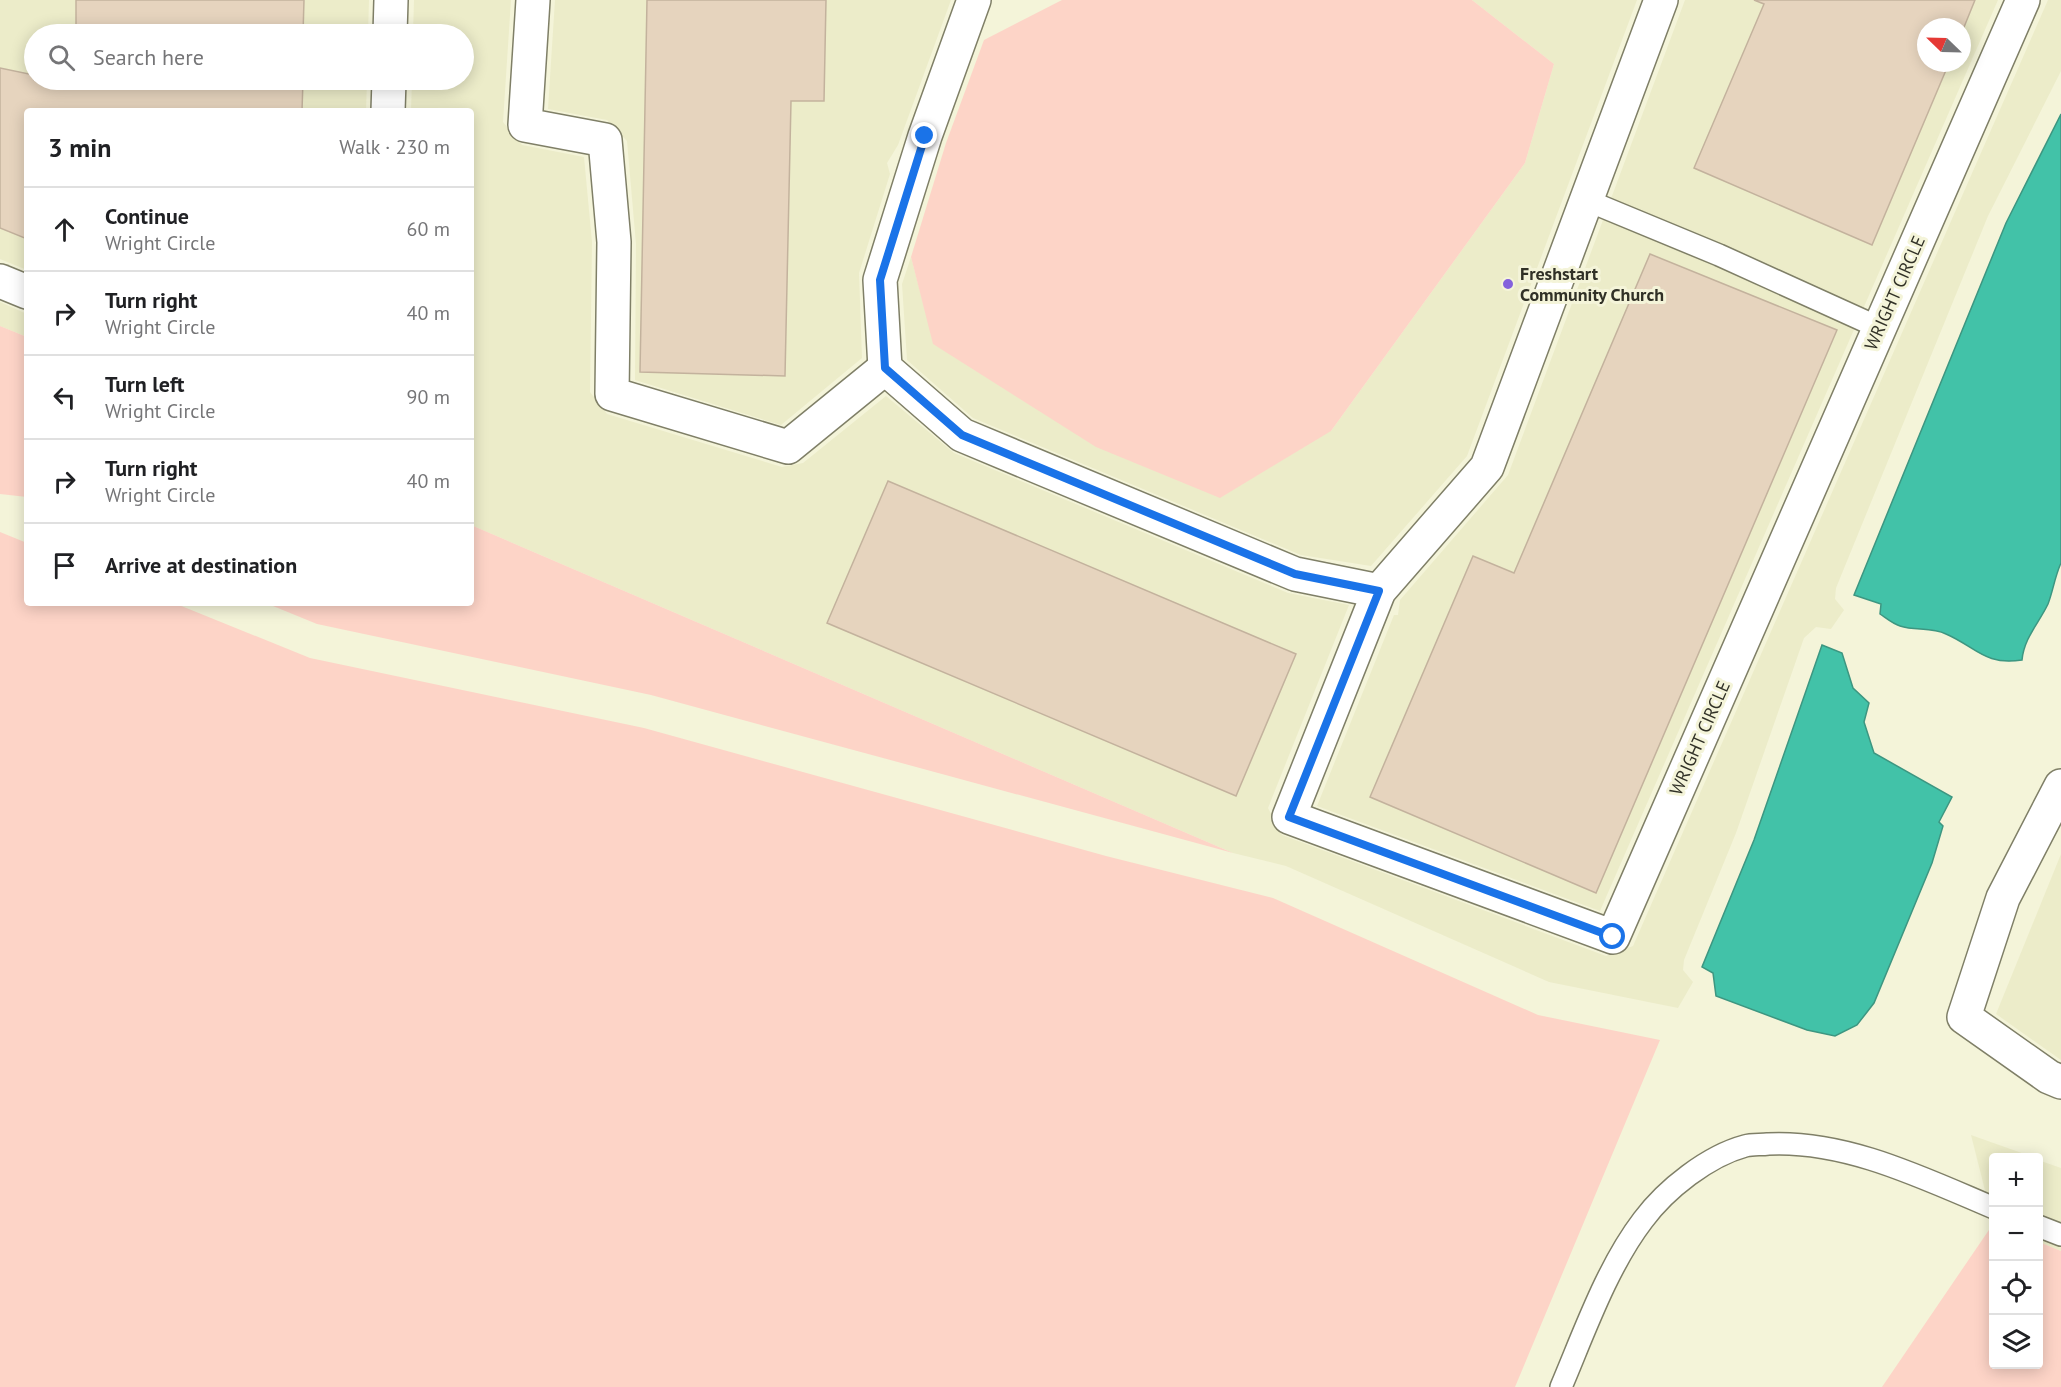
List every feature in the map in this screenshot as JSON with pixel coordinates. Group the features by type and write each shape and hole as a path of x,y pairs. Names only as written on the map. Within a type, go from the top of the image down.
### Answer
{"street":[{"path":"390,24 391,0"},
{"path":"533,0 525,125 604,140 614,242 612,394 788,447 885,368"},
{"path":"974,0 925,136 880,280 885,368 962,435 1295,574 1379,591"},
{"name":"WRIGHT CIRCLE","path":"1661,0 1487,467 1379,591 1289,817 1613,937 2023,0"},
{"path":"388,108 389,90"},
{"path":"0,281 24,291"},
{"path":"2061,786 2003,898 1964,1017 2049,1077 2061,1082"}],"lane":[{"path":"1586,200 1719,255 1880,328"},
{"path":"1561,1387 1625,1248 1643,1219 1670,1190 1702,1166 1745,1146 1792,1143 1830,1149 1920,1177 1992,1207"},
{"path":"2043,1228 2061,1235"}],"shaded area":[{"path":"0,0 369,0 368,24 24,24 24,90 367,90 366,108 24,108 24,269 0,259"},
{"path":"414,0 511,0 503,122 522,145 584,157 592,242 590,392 607,414 782,467 803,463 886,396 954,453 1288,593 1349,605 1268,808 1282,835 1606,956 1633,946 2048,0 2061,0 2061,71 1988,216 1836,588 1835,599 1844,610 1831,629 1816,627 1804,638 1736,833 1684,960 1683,970 1693,982 1678,1008 1549,982 1286,866 1233,853 474,526 474,108 411,108 412,90 474,90 474,24 413,24"},
{"path":"555,0 951,0 898,145 887,163 890,174 859,273 862,358 781,425 635,380 636,244 627,141 607,120 548,109"},
{"path":"1062,0 1472,0 1554,64 1525,163 1331,431 1220,498 1096,447 933,344 911,257 946,143 984,40"},
{"path":"1472,0 1637,0 1467,456 1371,566 1301,555 973,418 907,360 902,284 911,257 934,344 1331,431 1525,163 1554,64"},
{"path":"1685,0 1998,0 1971,62 1971,18 1917,18 1917,72 1967,72 1600,911 1317,806 1394,615 1398,615 1400,600 1508,475"},
{"path":"0,302 24,313 24,336 0,326"},
{"path":"0,326 24,336 24,497 0,494"},
{"path":"474,526 1233,853 651,695 317,624 273,606 474,606"},
{"path":"0,532 24,542 24,606 181,606 310,658 644,728 1106,856 1273,898 1538,1015 1660,1040 1515,1387 0,1387"},
{"path":"2061,854 2061,1060 1996,1014"},
{"path":"1971,1135 2022,1153 1989,1153 1989,1206"},
{"path":"2043,1162 2061,1168 2061,1251 2043,1244"},
{"path":"1989,1230 1989,1369 2043,1369 2043,1244 2061,1251 2061,1387 1882,1387"}],"water":[{"path":"2061,114 2061,563 2048,604 2029,638 2022,660 1999,660 1981,654 1940,632 1897,625 1880,614 1881,604 1854,595 2006,223"},
{"path":"1822,645 1842,653 1853,688 1869,703 1864,722 1874,753 1952,797 1939,822 1943,826 1932,863 1874,1003 1857,1025 1835,1036 1807,1030 1716,996 1713,973 1702,967 1754,840"}],"building":[{"path":"76,0 304,0 303,24 76,24"},
{"path":"647,0 826,0 824,101 791,101 785,376 640,372"},
{"path":"1754,0 1975,0 1968,18 1917,18 1917,72 1945,72 1872,245 1694,168 1764,4"},
{"path":"0,68 24,73 24,90 303,90 302,108 24,108 24,238 0,228"},
{"path":"1650,254 1837,330 1596,893 1370,797 1473,556 1514,573"},
{"path":"888,481 1296,654 1236,796 827,623"}],"place":[{"name":"Freshstart Community Church","path":"1508,284"}],"route":[{"path":"925,136 880,280 885,368 962,435 1295,574 1379,591 1289,817 1613,937"}]}
